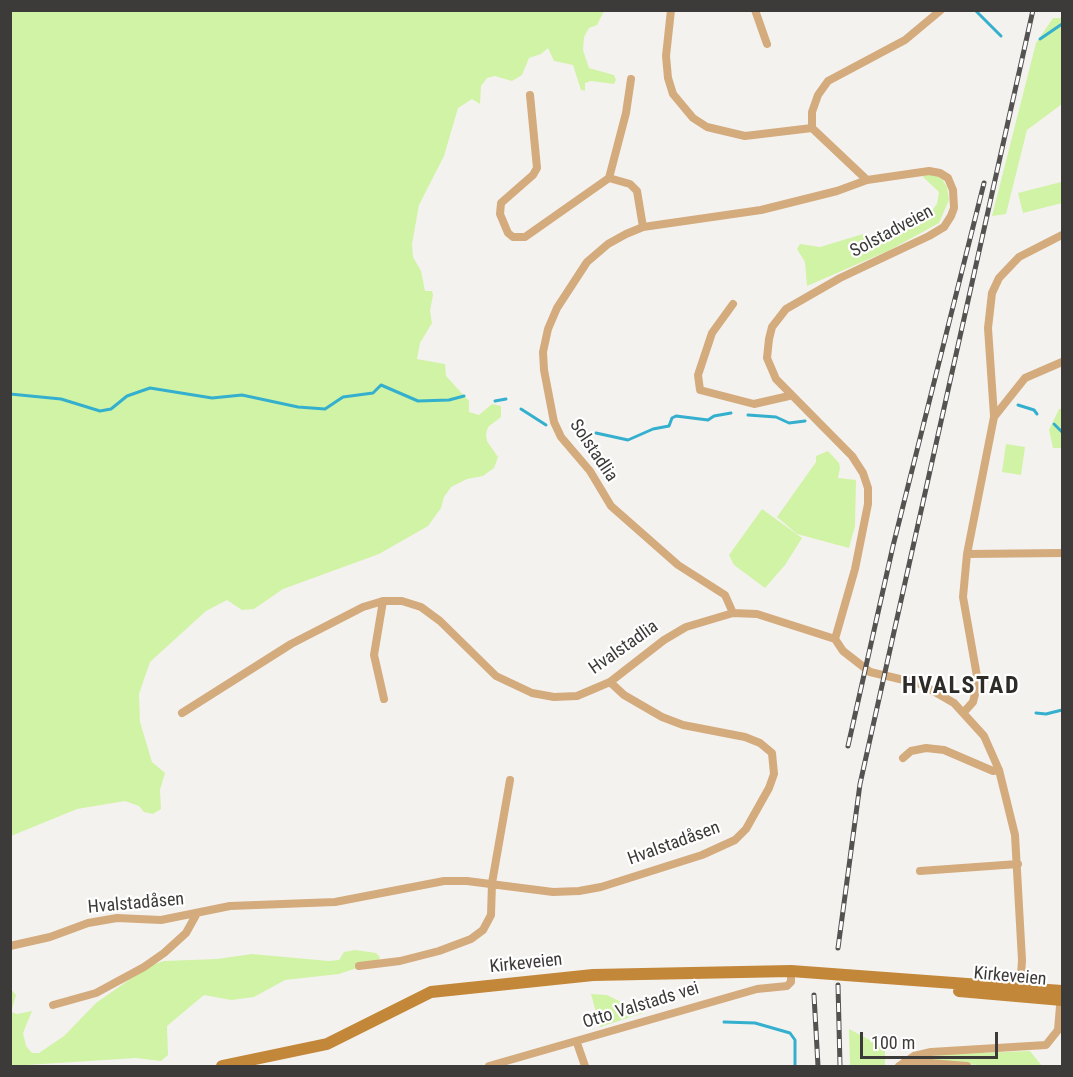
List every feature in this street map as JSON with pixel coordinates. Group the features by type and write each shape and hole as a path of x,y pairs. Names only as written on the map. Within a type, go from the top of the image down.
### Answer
{"main road":[{"name":"Kirkeveien","path":"222,1066 327,1044 418,997 437,990 523,984 593,975 791,971 1061,996"}],"street":[{"path":"671,10 666,56 668,78 673,93 693,118 707,127 746,136 812,128"},
{"path":"755,10 767,44"},
{"path":"867,180 812,128 812,112 818,94 828,81 905,40 941,10"},
{"path":"530,95 537,168 533,175 501,203 500,214 508,233 513,237 525,237 609,178 626,113 632,79"},
{"name":"Solstadveien","path":"835,639 855,569 868,504 868,488 863,472 852,456 789,396 776,379 767,358 772,327 779,315 802,298 944,227 954,208 951,183 940,173 929,171 867,180"},
{"path":"609,178 630,184 637,190 643,227"},
{"name":"Solstadlia","path":"733,613 730,602 725,596 678,565 611,506 590,471 561,437 554,422 543,352 553,316 587,262 615,239 643,227 761,210 837,191 867,180"},
{"path":"964,712 973,702 978,682 963,597 967,554 994,417 988,328 992,293 999,278 1019,257 1062,235"},
{"path":"733,304 712,333 698,375 700,390 754,404 789,396"},
{"path":"994,417 1025,378 1062,362"},
{"path":"967,554 1062,553"},
{"path":"383,601 374,655 384,699"},
{"name":"Hvalstadlia","path":"182,713 291,644 363,607 383,601 402,601 421,608 440,621 496,676 532,693 554,697 577,696 610,682 664,640 686,627 733,613"},
{"path":"733,613 757,614 835,639 843,651 870,672 921,684 954,703 984,736 999,770 1015,835 1022,960 1018,991"},
{"name":"Hvalstadåsen","path":"10,946 107,920 161,920 246,904 335,902 444,881 492,883 553,892 601,887 720,849 741,834 759,808 774,774 772,753 759,743 745,737 683,725 662,717 624,694 610,682"},
{"path":"903,758 911,751 926,747 944,750 993,771 999,770"},
{"path":"359,966 400,962 471,939 488,923 492,904 492,883 510,780"},
{"path":"920,871 1018,864"},
{"name":"Hvalstadåsen","path":"53,1005 96,993 144,967 186,933 196,915"},
{"name":"Otto Valstads vei","path":"489,1066 577,1043 757,989 787,986 791,982 791,971"},
{"path":"902,1064 931,1052 1046,1045 1058,1030 1061,996"},
{"path":"577,1043 585,1066"},
{"path":"902,1064 967,1066"}],"green space":[{"path":"10,11 604,11 597,25 589,28 584,37 583,50 589,68 614,75 616,80 614,84 591,81 585,83 585,91 581,90 573,65 554,61 548,48 541,54 529,58 522,75 512,81 495,76 487,78 481,86 480,104 472,99 458,108 444,156 419,205 412,244 413,257 421,271 425,291 432,291 433,295 430,311 432,323 420,343 417,359 445,364 446,376 469,401 469,412 479,415 492,404 501,406 501,417 488,427 486,434 487,441 498,457 494,468 483,476 467,479 451,487 444,497 441,508 428,526 379,554 283,589 254,609 242,610 227,600 206,611 150,662 139,694 140,722 152,762 165,773 160,790 161,809 153,814 144,812 139,806 125,801 77,809 11,836"},
{"path":"1053,18 1062,18 1062,104 1027,130 1006,214 992,216 1036,43"},
{"path":"931,172 941,177 947,187 949,200 939,223 890,250 807,286 805,262 797,249 800,244 820,247 863,234 868,247 924,221 937,204 939,192 920,174"},
{"path":"1061,182 1062,203 1023,213 1018,193"},
{"path":"1059,409 1062,409 1062,448 1053,448 1049,430"},
{"path":"1006,444 1025,447 1021,475 1002,472"},
{"path":"828,451 839,463 838,478 856,480 855,526 849,548 797,534 777,517 816,462 816,456"},
{"path":"762,509 802,538 785,565 765,588 734,565 729,555"},
{"path":"355,950 376,953 380,957 378,961 339,974 285,980 254,997 231,1000 204,995 167,1026 168,1055 161,1061 136,1058 11,1066 11,1012 17,1014 32,1011 23,1033 26,1046 32,1053 39,1053 64,1036 96,1003 149,966 164,961 217,959 252,954 329,961 339,960 344,952"},
{"path":"11,989 16,995 11,1012"},
{"path":"591,994 607,995 643,1013 600,1027"},
{"path":"849,1029 885,1048 885,1066 850,1066"},
{"path":"1030,1051 1042,1066 989,1066 920,1060 920,1057 952,1054"}],"waterway":[{"path":"975,10 1001,36"},
{"path":"1040,39 1062,24"},
{"path":"10,394 61,399 100,411 111,409 127,396 150,388 212,398 242,395 298,407 325,409 343,397 373,393 381,385 418,401 449,400 464,396"},
{"path":"495,401 506,399"},
{"path":"1018,405 1034,410 1037,414"},
{"path":"521,409 546,425"},
{"path":"596,433 628,440 653,429 669,426 672,418 676,416 708,420 714,416 731,413"},
{"path":"748,415 776,417 789,423 805,421"},
{"path":"1054,424 1062,432"},
{"path":"1036,713 1046,714 1062,710"},
{"path":"724,1022 755,1023 790,1033 795,1040 795,1066"}],"railway":[{"path":"838,948 860,784 1033,10"},
{"path":"848,746 893,546 984,183"},
{"path":"838,985 840,1066"},
{"path":"814,995 818,1066"}],"district":[{"name":"HVALSTAD","path":"961,687"}]}
